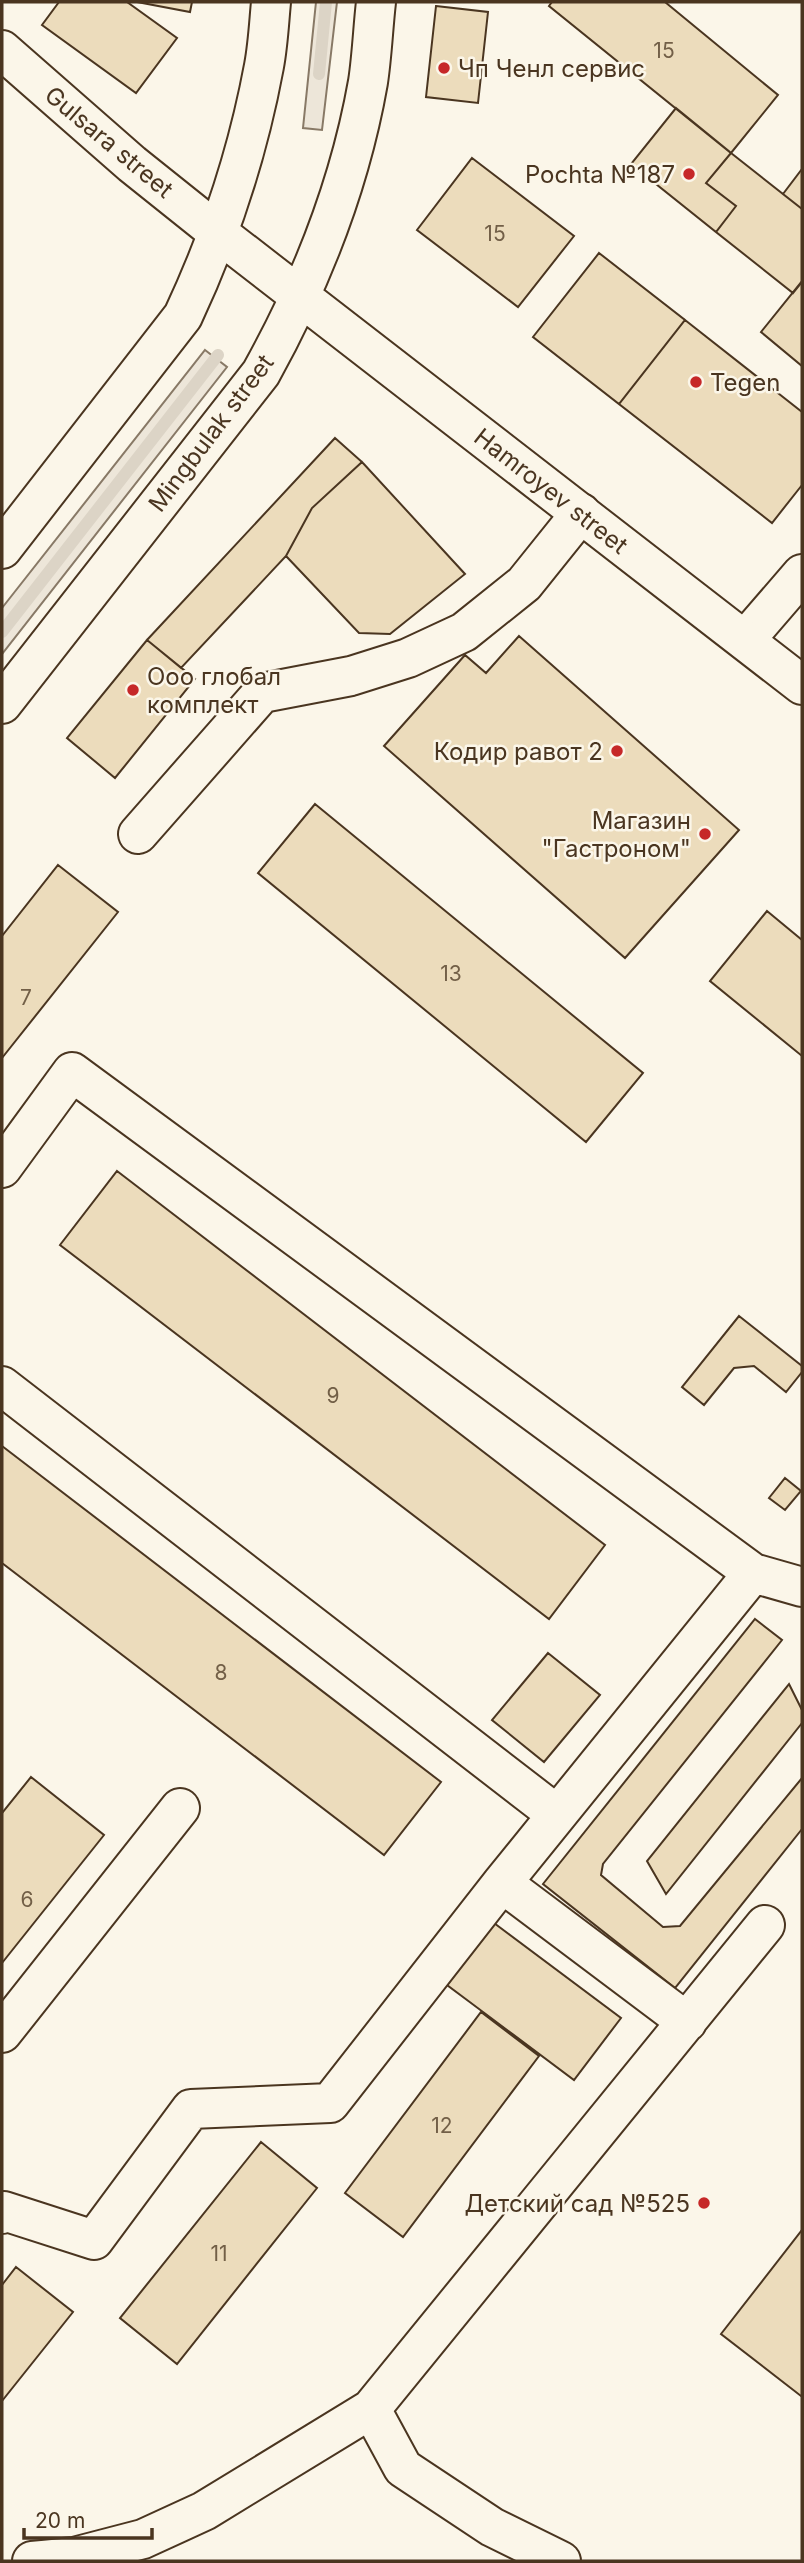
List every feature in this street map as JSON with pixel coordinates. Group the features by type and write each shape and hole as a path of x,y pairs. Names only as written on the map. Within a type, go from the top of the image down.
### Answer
{"main road":[{"path":"2,549 183,316 202,275 250,130 264,64 271,2"},
{"name":"Mingbulak street","path":"2,704 261,373 301,296 327,230 351,156 368,82 376,2"},
{"name":"Gulsara street","path":"2,50 132,164 301,296"},
{"name":"Hamroyev street","path":"301,296 802,685"},
{"path":"138,834 262,693 351,676 408,658 464,632 524,584 581,513"},
{"path":"744,640 802,574"},
{"path":"2,1168 72,1072 753,1573 802,1587"},
{"path":"2,1386 556,1814"},
{"path":"2,2214 4,2211 94,2240 191,2109 330,2103 556,1814 753,1573"},
{"path":"2,2033 180,1808"},
{"path":"502,1883 687,2022"},
{"path":"33,2561 74,2557 143,2539 204,2511 372,2409 765,1925"},
{"path":"372,2409 403,2468 492,2527 561,2561"}],"shaded area":[{"path":"316,2 337,2 322,130 303,128"},
{"path":"205,350 227,367 2,654 2,608"}],"building":[{"path":"59,2 127,2 177,38 136,93 42,25"},
{"path":"137,2 192,2 190,12"},
{"path":"552,2 665,2 778,95 731,153 549,6"},
{"path":"436,6 488,12 478,103 426,97"},
{"path":"676,108 731,153 706,183 736,206 716,232 631,164"},
{"path":"731,153 802,209 802,282 793,293 716,232 736,206 706,183"},
{"path":"472,158 574,236 518,307 417,230"},
{"path":"802,169 802,209 783,194"},
{"path":"599,253 685,320 619,404 533,337"},
{"path":"802,281 802,366 761,332"},
{"path":"685,320 802,412 802,485 772,523 619,404"},
{"path":"335,438 362,462 312,508 286,556 181,668 147,640"},
{"path":"362,462 465,574 390,634 359,633 286,556 312,508"},
{"path":"519,636 739,830 625,958 384,746 465,655 486,673"},
{"path":"147,640 195,679 115,778 67,738"},
{"path":"315,804 643,1073 586,1142 258,873"},
{"path":"58,865 118,912 2,1058 2,936"},
{"path":"767,911 802,940 802,1056 710,981"},
{"path":"117,1171 605,1545 549,1619 60,1245"},
{"path":"739,1316 802,1366 802,1372 786,1392 754,1366 734,1368 704,1405 682,1387"},
{"path":"2,1446 441,1782 384,1855 2,1563"},
{"path":"785,1478 801,1491 785,1510 769,1498"},
{"path":"755,1619 782,1640 603,1864 601,1875 663,1927 680,1926 802,1778 802,1829 675,1988 543,1884"},
{"path":"548,1653 600,1695 544,1762 492,1720"},
{"path":"789,1684 802,1710 802,1723 666,1894 647,1861"},
{"path":"31,1777 104,1835 2,1963 2,1813"},
{"path":"494,1923 621,2018 574,2080 447,1985"},
{"path":"481,2012 539,2056 403,2237 345,2193"},
{"path":"261,2142 317,2188 177,2364 120,2318"},
{"path":"802,2230 802,2395 801,2396 721,2334"},
{"path":"16,2267 73,2312 2,2401 2,2285"}],"waterway":[{"path":"319,74 326,2"},
{"path":"2,632 218,355"}],"place":[{"name":"Чп Ченл сервис","path":"444,68"},
{"name":"Pochta №187","path":"689,174"},
{"name":"Tegen","path":"696,382"},
{"name":"Ооо глобал комплект","path":"133,690"},
{"name":"Кодир равот 2","path":"617,751"},
{"name":"Магазин \"Гастроном\"","path":"705,834"},
{"name":"Детский сад №525","path":"704,2203"}]}
